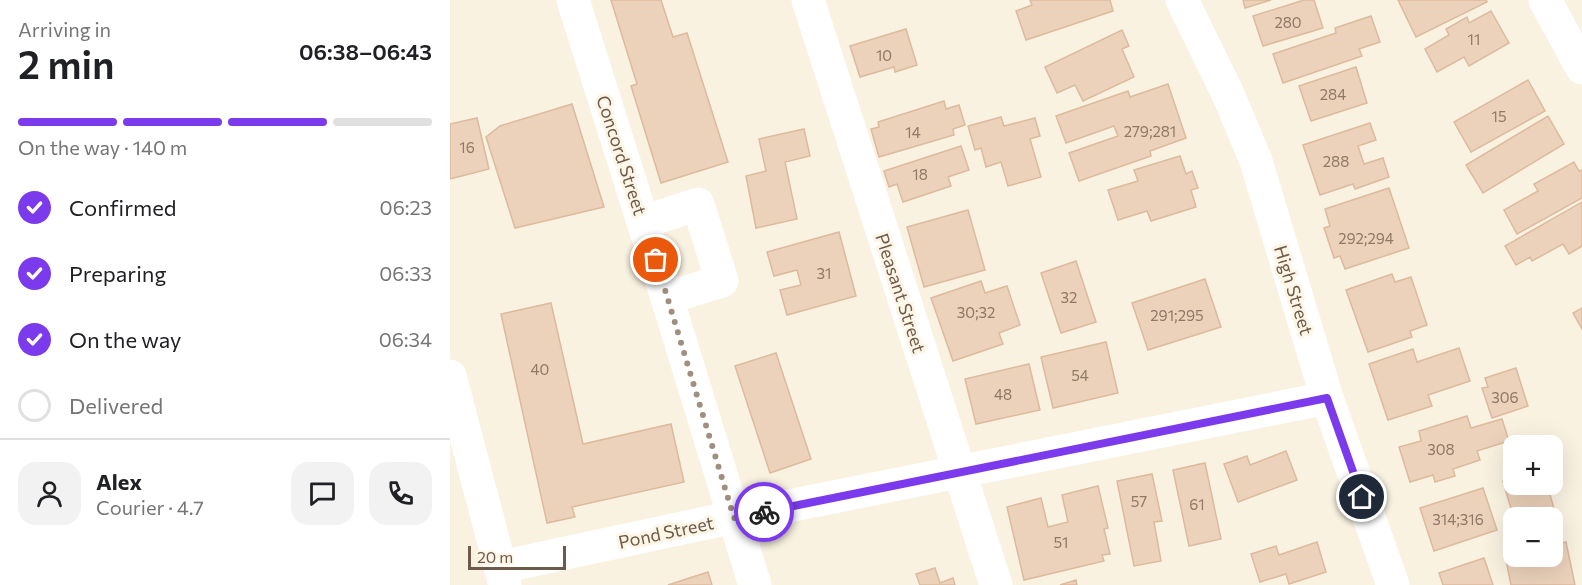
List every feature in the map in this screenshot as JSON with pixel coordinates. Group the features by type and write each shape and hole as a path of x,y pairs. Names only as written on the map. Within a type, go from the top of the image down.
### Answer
{"street":[{"name":"Concord Street","path":"573,0 668,298 755,585"},
{"name":"Pleasant Street","path":"808,0 996,585"},
{"name":"High Street","path":"1182,0 1228,94 1256,161 1327,398 1393,585"},
{"path":"1545,0 1582,68"},
{"path":"644,222 698,204 722,281 668,298"},
{"path":"450,376 502,576"},
{"name":"Pond Street","path":"502,576 734,518 1327,398"}],"building":[{"path":"611,0 661,0 673,37 687,33 728,162 661,183 631,86 637,84"},
{"path":"1030,0 1110,0 1113,11 1026,40 1016,11 1032,5"},
{"path":"1243,0 1271,0 1245,8"},
{"path":"1304,0 1314,0 1323,28 1263,46 1253,16"},
{"path":"1398,0 1486,0 1487,2 1416,37"},
{"path":"1491,11 1509,43 1469,66 1464,57 1437,72 1425,49 1449,35 1446,29 1467,17 1469,23"},
{"path":"1371,16 1380,42 1359,49 1362,56 1283,83 1273,54 1336,33 1335,28"},
{"path":"906,29 917,65 895,72 894,67 860,77 850,46"},
{"path":"1122,30 1129,46 1122,49 1134,77 1083,101 1075,85 1057,93 1045,67"},
{"path":"1356,67 1367,103 1311,121 1299,86"},
{"path":"1528,80 1545,111 1471,152 1454,122"},
{"path":"1168,84 1186,138 1150,151 1151,156 1079,181 1069,153 1118,136 1114,126 1066,143 1056,116 1128,91 1130,97"},
{"path":"944,101 946,109 959,105 965,125 953,129 954,135 879,157 871,129 879,127 878,122"},
{"path":"572,104 604,207 515,228 486,137 500,126"},
{"path":"1548,116 1564,144 1483,193 1466,165"},
{"path":"1001,117 1004,126 1035,118 1040,136 1030,139 1041,177 1008,186 1001,162 986,167 981,148 975,150 968,126"},
{"path":"477,118 489,169 450,179 450,124"},
{"path":"1370,123 1376,140 1358,146 1364,164 1383,158 1389,177 1355,189 1353,184 1320,195 1303,145"},
{"path":"804,129 810,156 785,162 797,219 756,228 746,176 766,171 759,139"},
{"path":"961,146 969,170 948,177 951,186 903,202 897,184 889,187 884,171"},
{"path":"1180,156 1186,174 1192,171 1198,188 1191,190 1196,207 1151,221 1147,211 1118,220 1108,190 1138,181 1134,170"},
{"path":"1574,162 1579,171 1582,170 1582,198 1517,234 1504,210 1538,191 1534,184"},
{"path":"1389,188 1409,248 1345,269 1340,256 1334,258 1324,228 1330,226 1325,209"},
{"path":"1582,202 1582,246 1569,254 1563,244 1532,261 1530,257 1516,265 1505,246"},
{"path":"968,210 985,270 924,287 907,227"},
{"path":"839,232 856,296 787,315 780,290 801,285 797,270 774,276 767,252"},
{"path":"1076,261 1096,322 1061,333 1041,273"},
{"path":"1392,274 1395,282 1411,277 1427,325 1410,331 1412,337 1368,352 1346,290"},
{"path":"1205,279 1221,327 1148,350 1132,303"},
{"path":"981,281 985,293 1007,286 1020,325 999,333 1003,344 953,361 931,298"},
{"path":"551,303 583,444 671,424 684,482 572,507 575,517 547,523 501,314"},
{"path":"1582,308 1582,329 1573,313"},
{"path":"1106,342 1118,393 1053,408 1041,357"},
{"path":"1459,348 1470,381 1428,395 1432,406 1388,420 1369,364 1413,349 1417,362"},
{"path":"776,353 811,459 770,473 735,366"},
{"path":"1029,364 1040,410 976,424 965,379"},
{"path":"1516,368 1528,406 1492,418 1482,388 1488,387 1485,378"},
{"path":"1467,416 1471,428 1502,419 1507,435 1503,435 1503,443 1477,451 1480,460 1453,469 1455,476 1435,482 1433,475 1410,482 1399,447 1421,441 1419,431"},
{"path":"1286,451 1297,480 1238,502 1224,464 1247,456 1250,465"},
{"path":"1205,463 1221,539 1189,546 1173,470"},
{"path":"1152,474 1162,521 1154,522 1161,561 1134,566 1117,481"},
{"path":"1098,486 1108,528 1104,529 1110,554 1102,555 1104,561 1024,580 1007,507 1041,498 1048,527 1068,522 1062,495"},
{"path":"1483,488 1497,530 1434,551 1420,508"},
{"path":"1507,495 1550,495 1554,507 1511,507"},
{"path":"1317,542 1326,572 1289,584 1286,574 1260,582 1251,554 1276,546 1279,555"},
{"path":"1566,542 1575,585 1511,585 1507,567 1563,567 1563,543"},
{"path":"1484,558 1493,585 1443,585 1439,573"},
{"path":"935,568 940,583 953,578 955,585 920,585 916,574"},
{"path":"708,572 712,585 668,585"},
{"path":"1076,580 1077,585 1060,585"}],"way so far":[{"path":"656,260 734,518 764,512"}],"route":[{"path":"764,512 1327,398 1362,497"}]}
